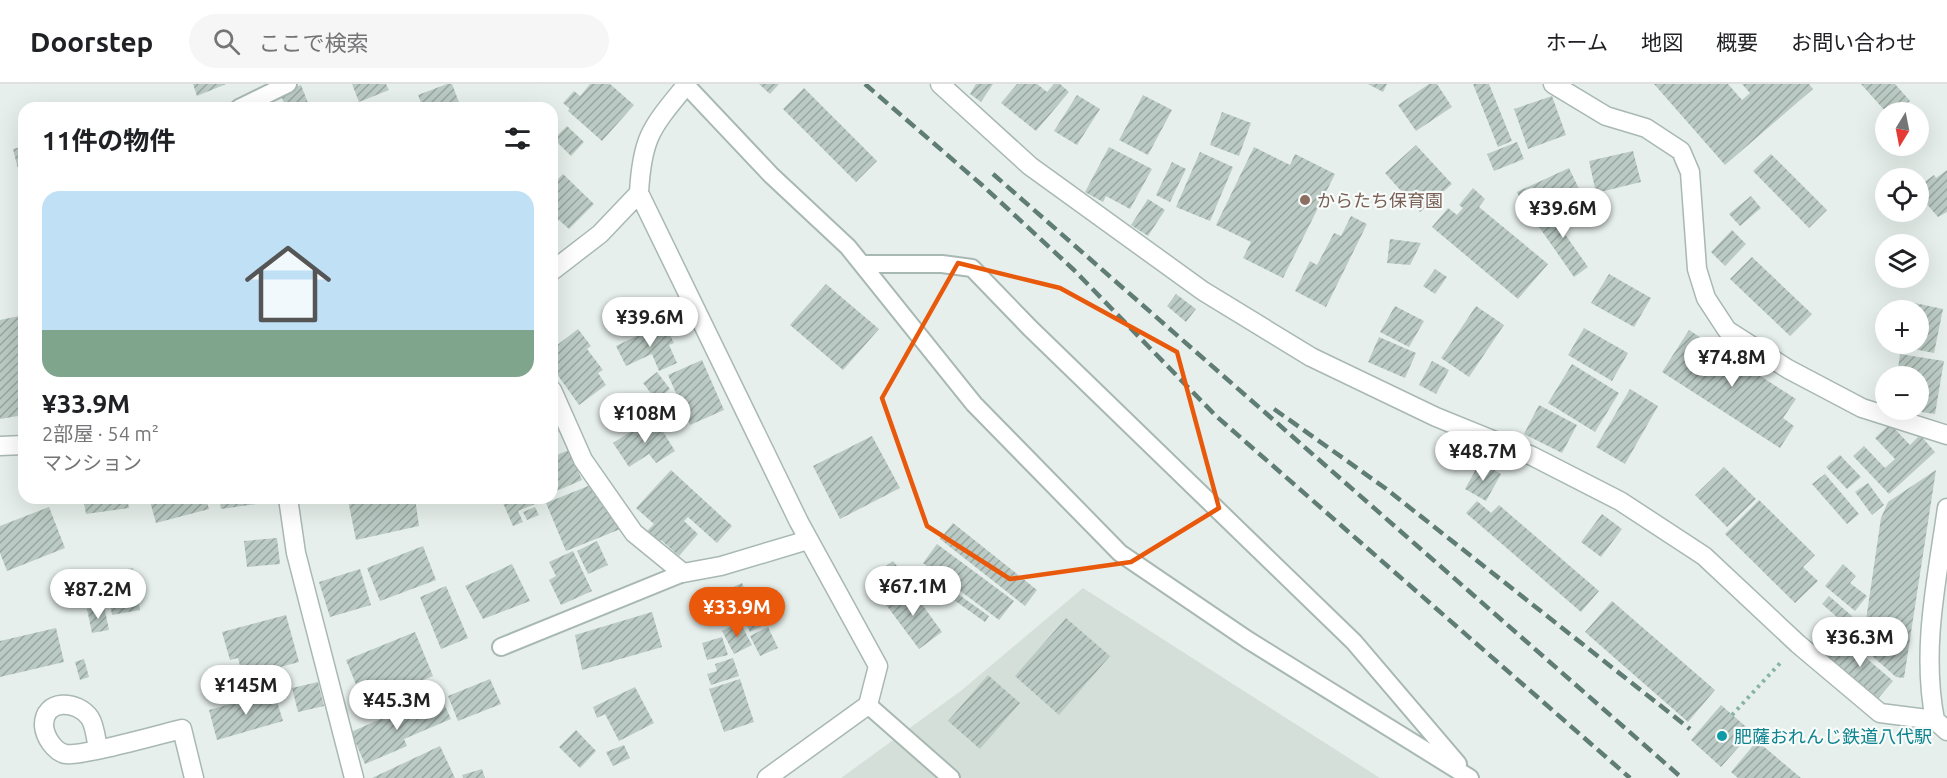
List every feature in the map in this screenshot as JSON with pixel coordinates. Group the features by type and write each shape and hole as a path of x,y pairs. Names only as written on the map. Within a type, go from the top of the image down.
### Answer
{"street":[{"path":"687,84 653,126 641,159 639,193 808,540 878,666 868,705 767,778"},
{"path":"940,84 1030,166 1203,291 1311,357 1436,417 1532,456 1620,501 1704,556 1798,644 1880,713 1941,725"},
{"path":"1553,84 1606,117 1646,128 1681,151 1690,172 1697,269 1706,298 1727,330 1788,369 1862,408 1947,435"},
{"path":"558,266 600,234 639,193"},
{"path":"558,403 583,459 634,533 683,573 721,566 808,540"},
{"path":"0,446 18,445"},
{"path":"289,504 296,553 354,778"},
{"path":"1941,725 1929,691 1929,637 1947,508"},
{"path":"98,749 182,729 194,778"}],"lane":[{"path":"250,102 288,84"},
{"path":"687,84 771,175 848,247 974,404 1120,553 1248,640 1469,777"},
{"path":"862,264 942,264 972,268 1030,328 1353,642 1469,777"},
{"path":"501,647 683,573"},
{"path":"868,705 951,778"}],"path":[{"path":"1732,715 1798,644"}],"highlighted area":[{"path":"958,263 1060,288 1177,352 1219,508 1131,562 1010,579 927,526 882,398"}],"shaded area":[{"path":"1083,588 1380,778 841,778 962,690"}],"building":[{"path":"193,84 226,84 197,96"},
{"path":"352,84 386,84 389,90 359,102"},
{"path":"452,84 459,102 421,102 418,95"},
{"path":"590,84 610,84 634,105 602,141 568,111 570,109 563,103 574,91 580,96"},
{"path":"759,84 779,84 770,94"},
{"path":"976,84 993,84 981,102 970,94"},
{"path":"1017,84 1037,84 1047,92 1054,84 1060,84 1069,92 1036,131 1001,103"},
{"path":"1368,84 1387,84 1383,92"},
{"path":"1429,84 1437,84 1452,107 1416,131 1398,105"},
{"path":"1473,84 1489,84 1512,141 1498,147"},
{"path":"1654,84 1728,84 1742,100 1750,93 1742,84 1809,84 1813,89 1725,165"},
{"path":"1861,84 1895,84 1910,101 1909,102 1877,102"},
{"path":"301,85 308,102 284,102 280,93"},
{"path":"804,88 877,161 856,182 783,109"},
{"path":"1077,95 1100,109 1077,145 1054,131"},
{"path":"1143,95 1172,110 1148,155 1119,140"},
{"path":"1552,96 1566,135 1528,149 1514,109"},
{"path":"1222,112 1251,123 1239,156 1210,145"},
{"path":"567,126 584,142 571,156 558,143 558,135"},
{"path":"1517,142 1524,159 1494,171 1487,154"},
{"path":"1416,145 1452,184 1420,212 1385,173"},
{"path":"1109,147 1152,169 1130,209 1106,196 1103,202 1085,192"},
{"path":"1254,147 1290,165 1295,154 1335,174 1283,278 1243,258 1251,242 1216,225"},
{"path":"18,148 18,169 13,149"},
{"path":"1633,151 1641,182 1596,193 1589,161"},
{"path":"1200,152 1233,167 1210,221 1176,207"},
{"path":"1771,154 1827,210 1809,228 1753,171"},
{"path":"1172,162 1186,169 1170,202 1156,195"},
{"path":"1569,168 1581,193 1529,218 1517,192"},
{"path":"1947,170 1947,212 1938,217 1929,207 1929,179 1934,175 1936,178"},
{"path":"563,174 594,204 569,229 558,221 558,179"},
{"path":"1473,188 1485,199 1479,207 1548,264 1518,299 1432,227 1448,208 1457,215 1463,208 1459,205"},
{"path":"1751,196 1761,208 1740,226 1729,214"},
{"path":"1148,199 1165,210 1148,236 1131,225"},
{"path":"1567,204 1578,220 1562,230 1588,267 1574,277 1537,224"},
{"path":"1351,216 1367,224 1326,307 1295,291 1310,261 1317,265 1334,233 1341,236"},
{"path":"1732,230 1746,244 1725,266 1711,252"},
{"path":"1390,239 1421,243 1410,265 1387,263"},
{"path":"1752,257 1812,314 1790,336 1730,279"},
{"path":"1435,269 1447,277 1435,294 1423,286"},
{"path":"1609,274 1651,298 1634,327 1591,303"},
{"path":"826,284 879,329 843,370 790,325"},
{"path":"1176,294 1196,309 1186,322 1167,306"},
{"path":"1395,306 1424,321 1409,347 1380,332"},
{"path":"1476,306 1504,325 1469,377 1441,358"},
{"path":"1929,306 1943,309 1934,353 1929,352"},
{"path":"18,316 18,416 0,419 0,320"},
{"path":"664,323 674,343 669,345 677,363 659,371 652,354 626,366 616,346"},
{"path":"1584,328 1628,353 1612,381 1568,355"},
{"path":"578,329 591,346 587,349 603,370 598,373 606,385 579,405 558,375 558,344"},
{"path":"1689,330 1796,399 1783,418 1794,426 1780,448 1662,372"},
{"path":"1379,337 1416,353 1405,378 1368,362"},
{"path":"1900,354 1944,361 1935,414 1929,413 1929,366 1898,366"},
{"path":"702,360 724,410 690,425 668,375"},
{"path":"1432,361 1449,370 1436,394 1419,385"},
{"path":"1572,364 1619,393 1595,432 1548,403"},
{"path":"657,372 670,389 656,400 643,383"},
{"path":"1630,389 1658,406 1625,464 1596,447"},
{"path":"1539,405 1577,425 1562,453 1524,434"},
{"path":"654,417 675,451 656,463 649,454 629,467 613,443"},
{"path":"1890,424 1910,445 1920,435 1935,452 1889,494 1853,456 1864,446 1885,468 1895,459 1875,438"},
{"path":"872,436 900,488 840,519 813,466"},
{"path":"569,450 582,480 558,490 558,455"},
{"path":"1840,455 1861,477 1847,489 1826,467"},
{"path":"1480,462 1501,474 1486,501 1465,489"},
{"path":"1724,467 1756,499 1727,527 1695,495"},
{"path":"671,470 732,526 717,543 688,517 684,521 698,534 679,556 661,540 657,544 645,533 654,524 636,508"},
{"path":"1936,470 1904,678 1896,677 1862,647 1881,518 1888,502"},
{"path":"1825,474 1859,514 1847,524 1812,484"},
{"path":"603,480 623,528 566,551 546,504 558,504 558,498"},
{"path":"1868,483 1884,505 1872,515 1855,492"},
{"path":"1759,500 1815,555 1803,567 1818,581 1795,603 1725,534"},
{"path":"1477,501 1491,513 1499,505 1599,591 1581,612 1466,513"},
{"path":"84,504 128,504 129,508 86,514"},
{"path":"151,504 208,504 209,509 156,523"},
{"path":"220,504 255,504 221,509"},
{"path":"349,504 416,504 419,526 356,540"},
{"path":"503,504 535,504 518,511 523,522 513,526"},
{"path":"49,507 65,548 7,571 0,553 0,526"},
{"path":"535,507 539,515 527,520 523,512"},
{"path":"1602,514 1622,529 1601,557 1581,542"},
{"path":"953,523 1037,590 1025,606 940,539"},
{"path":"277,538 280,564 247,567 244,541"},
{"path":"597,541 608,565 588,574 577,551"},
{"path":"937,544 1014,601 999,620 923,563"},
{"path":"423,546 436,580 380,601 367,568"},
{"path":"573,551 592,591 561,605 549,580 556,576 549,562"},
{"path":"893,561 908,580 891,594 875,574"},
{"path":"512,564 530,601 483,619 465,586"},
{"path":"1843,564 1856,576 1850,583 1867,596 1855,611 1825,586"},
{"path":"133,568 140,610 112,615 105,573"},
{"path":"360,569 371,605 330,617 319,582"},
{"path":"941,582 989,616 985,622 937,588"},
{"path":"742,583 749,599 709,617 702,601"},
{"path":"908,585 942,632 919,649 884,602"},
{"path":"446,586 468,638 441,649 420,597"},
{"path":"1829,596 1852,616 1845,624 1822,604"},
{"path":"1612,601 1715,690 1688,722 1585,632"},
{"path":"104,606 109,630 92,633 87,609"},
{"path":"759,609 766,624 750,632 742,616"},
{"path":"652,612 662,647 582,670 575,635"},
{"path":"286,615 299,662 243,677 238,658 230,660 222,632"},
{"path":"1066,618 1110,656 1059,715 1015,676"},
{"path":"740,622 752,645 734,654 722,631"},
{"path":"768,627 778,648 760,656 750,636"},
{"path":"56,628 64,662 0,677 0,641"},
{"path":"415,632 433,676 364,704 346,660"},
{"path":"722,637 728,655 707,660 702,643"},
{"path":"1842,637 1893,681 1877,700 1826,655"},
{"path":"733,658 739,676 711,685 707,674 717,671 715,664"},
{"path":"84,659 89,677 80,680 75,662"},
{"path":"988,675 1020,703 980,749 948,721"},
{"path":"490,679 501,704 458,721 448,696"},
{"path":"740,679 754,722 724,732 709,689"},
{"path":"318,682 324,706 298,712 292,688"},
{"path":"635,687 654,723 619,741 605,714 597,718 593,707"},
{"path":"274,692 283,721 217,740 209,710"},
{"path":"442,699 451,719 404,739 407,746 365,764 351,732 390,715 394,720"},
{"name":"肥薩おれんじ鉄道八代駅","path":"1721,705 1752,732 1721,767 1691,740"},
{"path":"576,730 596,751 580,768 559,747"},
{"path":"1757,741 1801,778 1738,778 1731,772"},
{"path":"624,745 630,758 613,766 606,752"},
{"path":"440,746 455,778 372,778"},
{"path":"482,769 485,778 463,778 462,775"}],"railway":[{"path":"865,84 982,185 1074,270 1216,416 1630,778"},
{"path":"993,174 1682,778"},
{"path":"1274,409 1385,488 1690,729"}],"place":[{"name":"からたち保育園","path":"1305,200"},
{"name":"肥薩おれんじ鉄道八代駅","path":"1722,736"}]}
